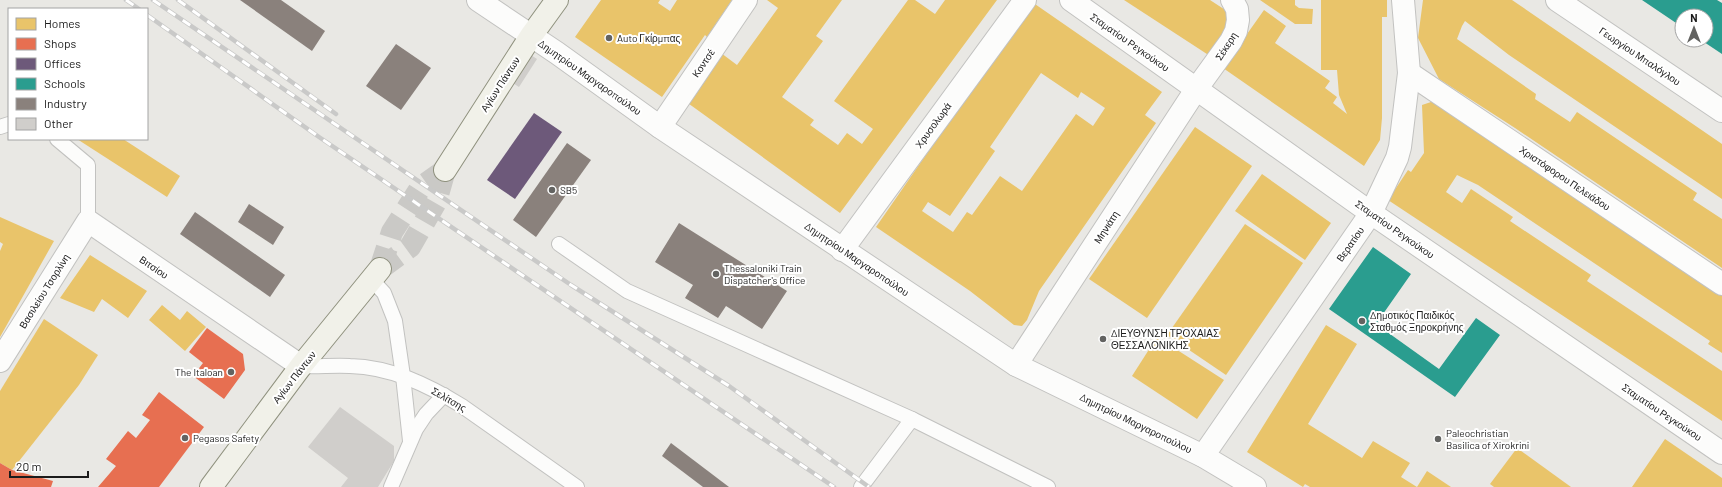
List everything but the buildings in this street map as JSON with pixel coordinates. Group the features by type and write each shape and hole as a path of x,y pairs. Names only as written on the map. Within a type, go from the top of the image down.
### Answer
{"main road":[{"name":"Αγίων Πάντων","path":"445,170 531,36 557,0"},
{"name":"Αγίων Πάντων","path":"211,487 301,366 376,274"}],"street":[{"name":"Δημητρίου Μαργαροπούλου","path":"478,0 660,127 1016,365 1203,456 1255,487"},
{"name":"Κοντσέ","path":"660,127 746,0"},
{"name":"Χρυσολωρά","path":"842,250 1025,0"},
{"name":"Σταματίου Ρεγκούκου","path":"1071,0 1197,88 1371,214 1722,453"},
{"name":"Σέκερη","path":"1197,88 1231,41 1236,31 1238,20 1237,9 1232,0"},
{"name":"Βερατίου","path":"1203,456 1371,214 1398,154 1409,73 1403,0"},
{"name":"Γεωργίου Μπαλόγλου","path":"1557,0 1722,111"},
{"name":"Χριστόφορου Πελειάδου","path":"1409,73 1722,284"},
{"name":"Μηνιάτη","path":"1016,365 1197,88"},
{"name":"Βασιλείου Τσορλίνη","path":"0,361 88,221"},
{"name":"Βιτσίου","path":"88,221 301,366"}],"lane":[{"path":"58,140 88,165 88,221"},
{"path":"559,244 627,291 912,419 1048,487"},
{"path":"376,274 392,310 398,337 410,441"},
{"name":"Σελίτσης","path":"301,366 362,367 403,376 444,395 486,421 578,487"},
{"path":"391,487 398,474 410,441 421,420 444,395"},
{"path":"861,487 912,419"}],"tunnel":[{"path":"380,269 410,247 436,202 445,170"},
{"path":"380,269 392,232 421,187 445,170"}],"railway":[{"path":"126,0 138,8"},
{"path":"153,0 571,285 729,386 869,487"},
{"path":"178,0 336,114"},
{"path":"148,16 319,137 834,487"}],"place":[{"name":"Auto Γκίρμπας","path":"609,38"},
{"name":"SB5","path":"552,190"},
{"name":"Thessaloniki Train Dispatcher's Office","path":"716,274"},
{"name":"Δημοτικός Παιδικός Σταθμός Ξηροκρήνης","path":"1362,321"},
{"name":"ΔΙΕΥΘΥΝΣΗ ΤΡΟΧΑΙΑΣ ΘΕΣΣΑΛΟΝΙΚΗΣ","path":"1103,339"},
{"name":"The Italoan","path":"231,372"},
{"name":"Pegasos Safety","path":"185,438"},
{"name":"Paleochristian Basilica of Xirokrini","path":"1438,439"}]}
